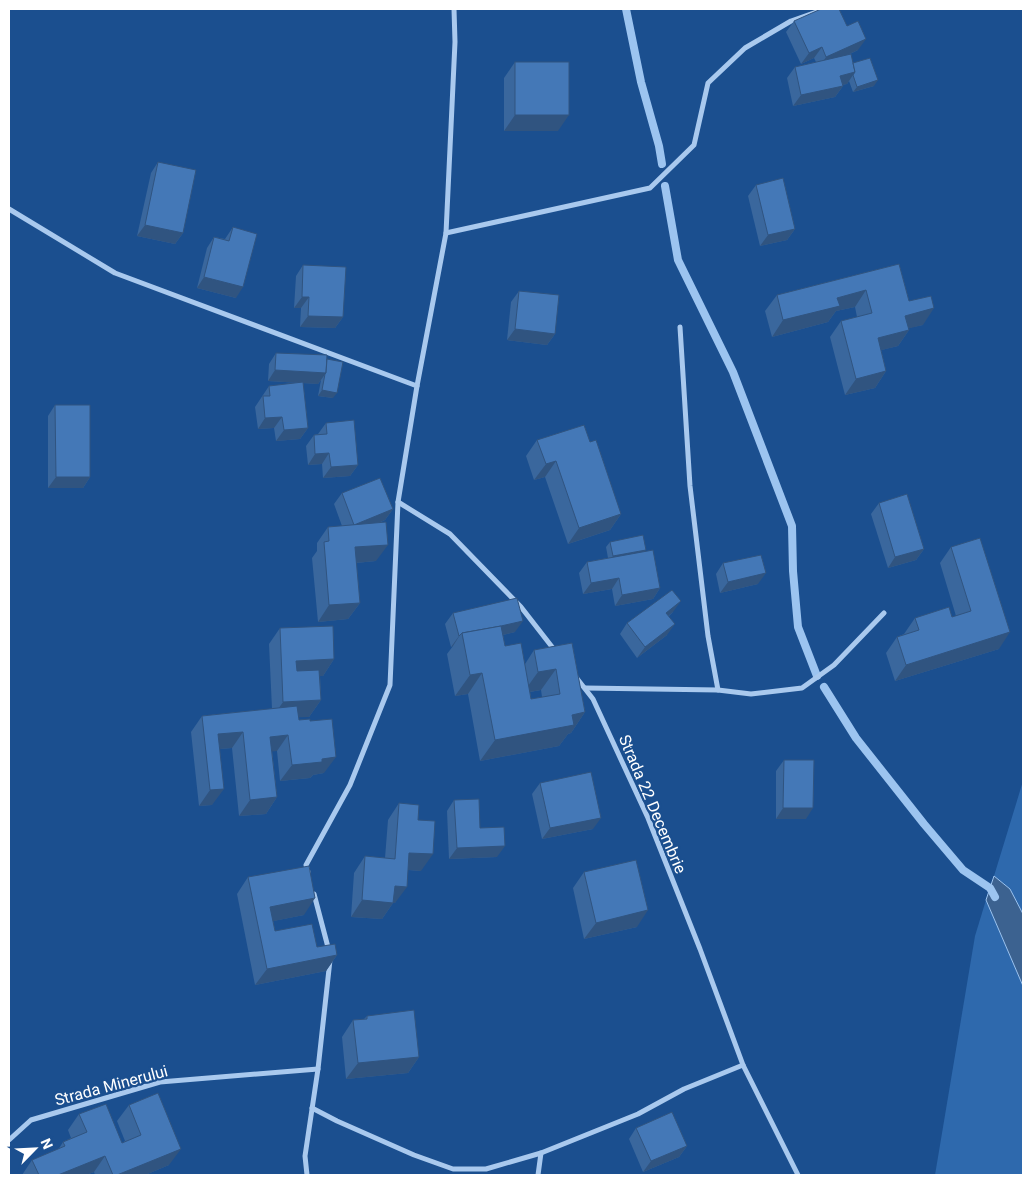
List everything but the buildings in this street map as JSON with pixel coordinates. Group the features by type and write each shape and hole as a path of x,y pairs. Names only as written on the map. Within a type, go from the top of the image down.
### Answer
{"street":[{"path":"308,874 306,865 350,785 390,685 398,502 417,386 446,233 456,42 454,9"},
{"path":"446,233 650,188 694,145 708,84 746,48 791,21 825,9"},
{"path":"9,209 115,273 417,386"},
{"path":"680,327 690,486 708,636 718,690"},
{"path":"398,502 450,534 521,607 562,659"},
{"path":"585,688 718,690 751,694 802,688 834,665 884,614"},
{"name":"Strada 22 Decembrie","path":"573,674 593,699 648,818 700,949 743,1065 798,1175"},
{"path":"306,1175 305,1156 318,1069 330,956 311,884"},
{"path":"312,1108 336,1121 414,1156 453,1169 486,1169 541,1154 638,1114 684,1089 743,1065"},
{"name":"Strada Minerului","path":"9,1140 31,1120 160,1082 318,1069"},
{"path":"538,1175 541,1154"}],"shaded area":[{"path":"1023,781 1023,914 1010,889 994,876"},
{"path":"994,876 1010,889 1023,914 1023,986 986,900"},
{"path":"986,900 1023,986 1023,1175 935,1175 975,936"}],"waterway":[{"path":"626,9 641,82 659,146 662,164"},
{"path":"665,186 678,260 733,372 792,526 793,571 798,627 817,676"},
{"path":"824,687 856,738 924,824 963,870 990,888 995,897"}]}
